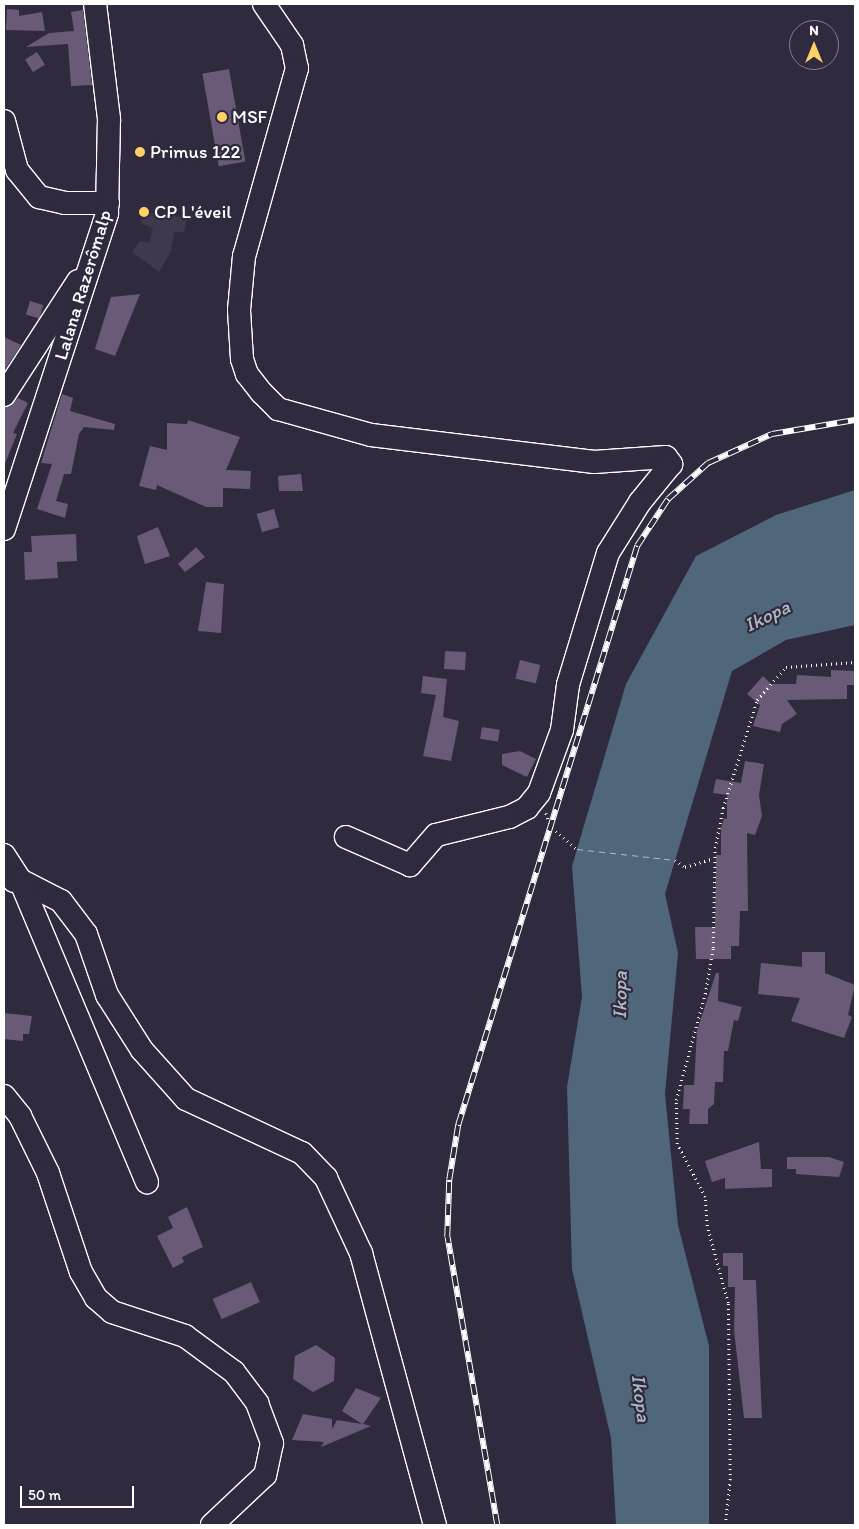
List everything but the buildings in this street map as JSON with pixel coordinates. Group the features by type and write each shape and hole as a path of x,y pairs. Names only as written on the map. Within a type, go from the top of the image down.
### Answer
{"street":[{"name":"Lalana Razerômalp","path":"4,529 96,255 108,203 110,119 95,4"},
{"path":"264,4 292,45 297,68 244,256 239,310 242,359 247,374 262,393 278,409 371,435 594,462 650,457 666,457 671,462 627,520 608,554 568,685 562,730 539,793 527,808 510,817 436,834 410,865 346,837"},
{"path":"4,121 17,170 38,197 66,203 108,203"},
{"path":"4,395 96,255"},
{"path":"4,855 12,882 148,1182"},
{"path":"12,882 61,901 86,934 107,995 142,1050 186,1099 302,1153 326,1178 361,1253 435,1525"},
{"path":"4,1096 20,1116 48,1173 81,1272 96,1298 112,1312 184,1336 234,1372 257,1403 272,1443 265,1475 212,1525"}],"path":[{"path":"725,1525 730,1480 728,1303 707,1226 705,1197 677,1144 676,1100 705,994 713,948 714,858 733,766 757,700 786,667 855,662"},
{"path":"539,793 552,828 577,850"},
{"path":"675,860 685,867 714,858"}],"shaded area":[{"path":"143,211 187,218 184,232 174,232 171,251 159,272 132,252 140,241 149,243 153,228 141,223"}],"water":[{"name":"Ikopa","path":"855,490 855,625 786,640 732,671 665,894 678,953 665,1094 678,1225 709,1346 709,1525 616,1525 611,1438 572,1269 567,1087 582,997 572,866 626,684 696,556 776,515"}],"ferry route":[{"path":"577,849 675,860"}],"railway":[{"path":"497,1525 447,1237 449,1180 458,1125 637,546 668,499 708,463 772,434 855,420"}],"place":[{"name":"MSF","path":"222,117"},
{"name":"Primus 122","path":"140,152"},
{"name":"CP L'éveil","path":"144,212"}]}
